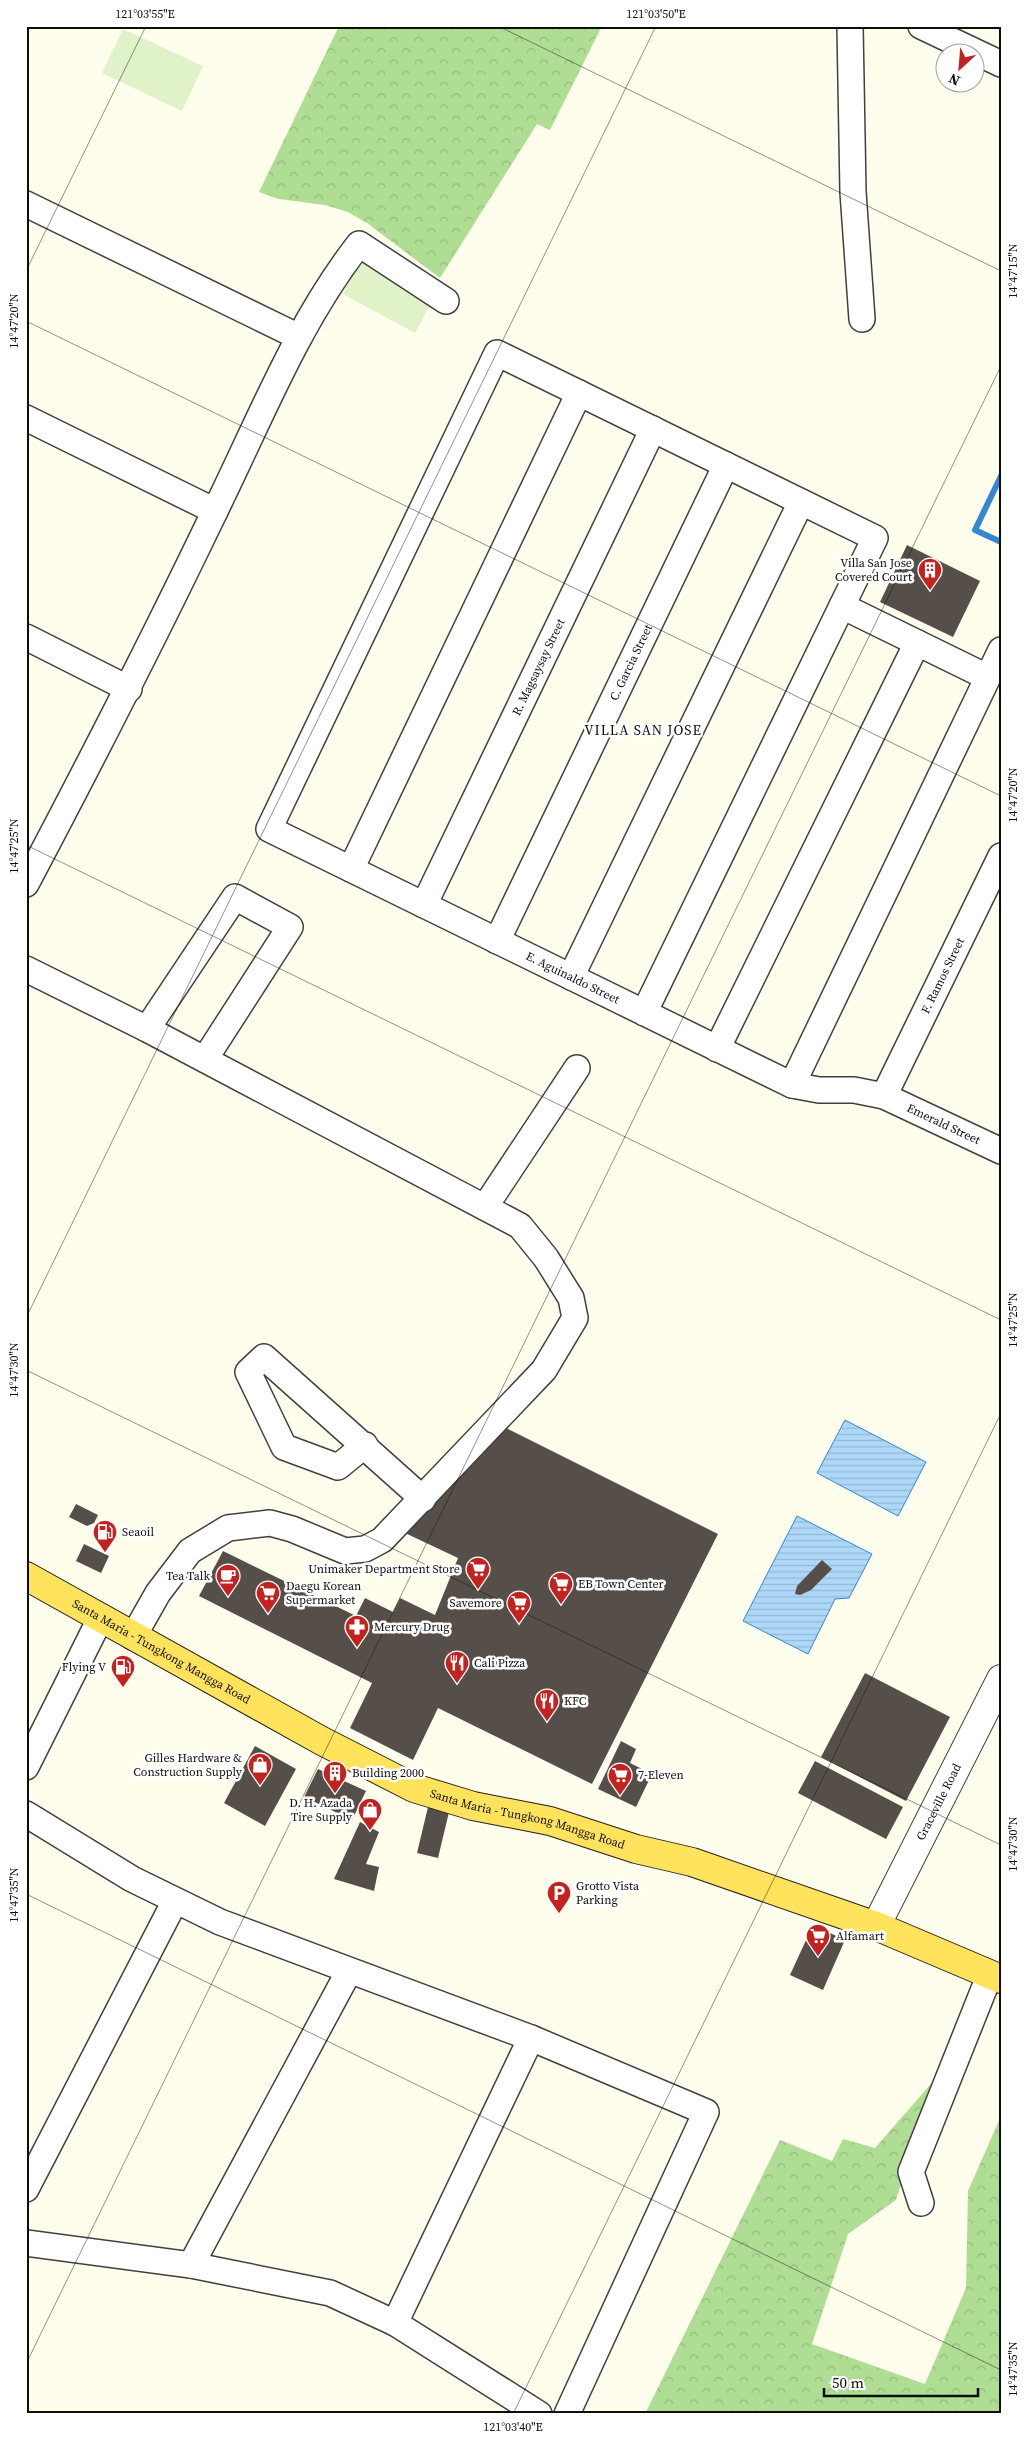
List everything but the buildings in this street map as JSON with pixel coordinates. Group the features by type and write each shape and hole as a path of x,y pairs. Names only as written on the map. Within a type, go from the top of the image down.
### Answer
{"main road":[{"name":"Santa Maria - Tungkong Mangga Road","path":"26,1576 322,1742 414,1788 473,1806 550,1821 636,1849 692,1862 876,1926 995,1976"}],"street":[{"path":"850,26 853,192 862,318"},
{"path":"921,26 1001,64"},
{"path":"26,204 299,337"},
{"path":"26,884 128,689 299,337 338,272 359,244 446,301"},
{"name":"E. Aguinaldo Street","path":"579,393 497,353 270,829 792,1085 819,1090 854,1090 884,1096"},
{"path":"351,869 579,393 876,538 644,1013"},
{"path":"26,418 215,511"},
{"name":"R. Magsaysay Street","path":"424,905 653,429"},
{"name":"C. Garcia Street","path":"497,941 726,465"},
{"path":"570,977 801,502"},
{"path":"842,606 987,677"},
{"path":"26,637 128,689"},
{"path":"717,1049 917,643"},
{"path":"792,1085 1001,650"},
{"name":"F. Ramos Street","path":"884,1096 1001,856"},
{"path":"147,1029 235,897 290,927 205,1059"},
{"path":"26,969 205,1059 520,1226 546,1258 571,1298 575,1318 544,1370 382,1540 365,1549 345,1551 270,1523 228,1528 190,1551 158,1593 133,1637"},
{"path":"485,1207 577,1068"},
{"name":"Emerald Street","path":"884,1096 1001,1151"},
{"path":"364,1445 338,1467 284,1447 248,1372 264,1357 364,1445 423,1499"},
{"path":"26,1767 100,1619"},
{"name":"Graceville Road","path":"876,1926 1001,1679"},
{"path":"26,1814 132,1879 220,1922 531,2038 706,2112 567,2414"},
{"path":"26,2189 175,1901"},
{"path":"191,2265 348,1971"},
{"path":"921,2203 911,2172 995,1976"},
{"path":"395,2323 531,2038"},
{"path":"26,2243 191,2265 330,2293 395,2323 539,2414"}],"green space":[{"path":"339,26 602,26 550,130 537,124 440,278 367,223 348,212 325,205 279,199 259,192"},
{"path":"123,29 203,66 182,111 102,73"},
{"path":"360,262 432,301 415,333 343,294"},
{"path":"936,2078 896,2200 848,2234 812,2344 925,2384 966,2288 968,2191 1001,2116 1001,2414 645,2414 780,2140 832,2161 843,2139 875,2148"}],"water":[{"path":"845,1420 926,1462 898,1516 817,1473"},
{"path":"797,1516 872,1554 849,1598 835,1599 808,1654 743,1621"}],"waterway":[{"path":"1001,476 975,530 1001,542"}],"place":[{"name":"Villa San Jose Covered Court","path":"930,591"},
{"name":"Seaoil","path":"105,1553"},
{"name":"Unimaker Department Store","path":"478,1590"},
{"name":"Tea Talk","path":"228,1597"},
{"name":"EB Town Center","path":"561,1605"},
{"name":"Daegu Korean Supermarket","path":"268,1614"},
{"name":"Savemore","path":"519,1624"},
{"name":"Mercury Drug","path":"357,1648"},
{"name":"Cali Pizza","path":"457,1684"},
{"name":"Flying V","path":"123,1688"},
{"name":"KFC","path":"547,1722"},
{"name":"Gilles Hardware & Construction Supply","path":"260,1786"},
{"name":"Building 2000","path":"335,1794"},
{"name":"7-Eleven","path":"620,1796"},
{"name":"D. H. Azada Tire Supply","path":"370,1831"},
{"name":"Grotto Vista Parking","path":"559,1914"},
{"name":"Alfamart","path":"818,1957"}],"district":[{"name":"VILLA SAN JOSE","path":"643,730"}]}
